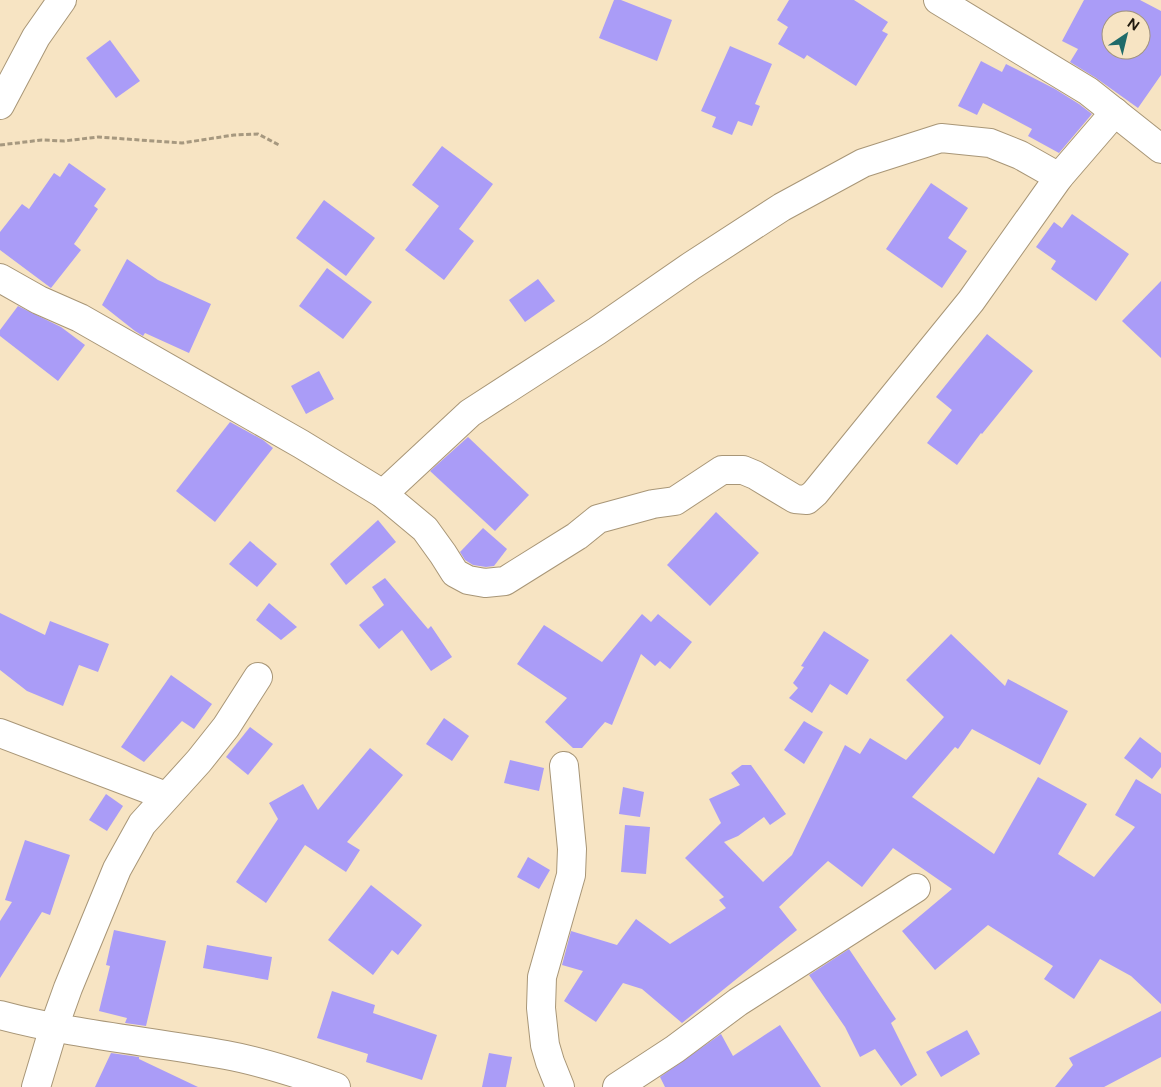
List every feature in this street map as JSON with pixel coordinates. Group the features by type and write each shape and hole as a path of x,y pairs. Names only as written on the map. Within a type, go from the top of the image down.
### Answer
{"street":[{"path":"0,105 36,37 62,0"},
{"path":"938,0 1088,91 1161,149"},
{"path":"0,278 39,300 80,318 301,444 383,494 425,529 455,572 468,580 484,583 505,581 577,536 598,519 653,504 675,501 722,470 743,470 795,499 807,500 815,493 971,301 1059,178 1115,112"},
{"path":"383,494 470,413 597,332 691,266 782,207 863,163 941,138 990,142 1020,155 1059,178"},
{"path":"36,1087 68,988 117,869 142,824 200,761 226,727 258,677"},
{"path":"0,733 166,796"},
{"path":"560,1087 544,1045 541,1008 542,977 571,876 572,849 564,766"},
{"path":"617,1087 675,1050 738,1002 916,888"},
{"path":"0,1015 54,1027 228,1055 287,1070 336,1087"}],"path":[{"path":"0,144 98,138 182,143 234,135 258,134 279,144"}],"building":[{"path":"614,0 621,0 672,20 657,61 599,38"},
{"path":"789,0 854,0 888,22 882,31 888,34 856,86 807,55 804,59 778,44 788,27 777,20"},
{"path":"1084,0 1140,0 1161,11 1161,75 1138,108 1070,62 1078,49 1062,41"},
{"path":"110,40 140,81 116,98 86,58"},
{"path":"730,46 772,64 755,104 760,106 752,126 738,121 732,135 712,127 716,117 701,111"},
{"path":"981,61 1002,72 1006,64 1055,89 1092,114 1059,153 1028,136 1032,129 983,103 977,115 958,106"},
{"path":"442,146 493,184 459,229 474,241 444,280 405,250 439,206 412,185"},
{"path":"69,163 106,189 94,206 98,209 74,244 81,250 51,288 0,250 0,232 22,204 29,209 54,173 60,177"},
{"path":"931,183 968,208 948,238 967,251 942,288 886,249"},
{"path":"324,200 375,238 346,276 296,238"},
{"path":"1072,214 1129,254 1096,301 1051,269 1056,261 1036,247 1054,222 1062,228"},
{"path":"127,259 158,280 211,304 189,353 145,333 143,336 102,305"},
{"path":"327,268 372,302 343,339 299,306"},
{"path":"538,279 555,301 525,322 509,300"},
{"path":"1161,281 1161,358 1122,321"},
{"path":"18,306 61,327 85,345 58,381 0,336 0,330"},
{"path":"987,334 1033,371 957,465 927,443 952,410 936,397"},
{"path":"319,371 334,399 306,414 291,386"},
{"path":"230,422 263,440 273,448 215,522 176,491"},
{"path":"468,437 529,495 495,531 430,471"},
{"path":"716,512 759,553 710,606 667,565"},
{"path":"378,520 396,542 346,585 330,564"},
{"path":"483,528 507,549 494,566 473,565 465,560 460,552"},
{"path":"250,541 277,564 257,587 229,564"},
{"path":"385,578 428,629 431,626 452,657 431,671 402,630 379,649 359,625 384,605 372,587"},
{"path":"269,603 297,627 281,640 256,620"},
{"path":"0,613 45,635 50,621 109,644 98,672 79,665 63,706 27,691 0,670"},
{"path":"642,614 651,622 658,614 692,642 670,669 660,661 655,666 641,654 612,725 605,722 582,748 573,748 545,722 567,698 517,664 544,625 602,662"},
{"path":"824,631 869,660 847,695 830,684 812,713 789,698 798,688 793,683 804,667 801,666"},
{"path":"951,634 1005,686 1008,679 1068,711 1040,765 972,729 958,749 955,747 912,797 994,854 1038,777 1087,804 1058,854 1094,877 1135,827 1115,815 1136,779 1161,794 1161,1004 1131,976 1100,959 1074,999 1044,979 1053,966 988,925 935,970 902,931 952,889 893,848 862,887 828,861 779,907 797,930 682,1023 642,989 623,983 596,1022 564,1001 583,971 562,965 571,931 617,945 636,919 670,944 726,908 719,900 724,897 685,858 721,823 709,799 740,785 731,773 742,765 751,765 786,814 770,825 764,817 738,836 724,842 763,882 792,855 845,745 860,754 870,738 906,760 944,717 906,680"},
{"path":"171,675 212,704 194,729 182,721 144,762 121,747"},
{"path":"444,718 469,736 452,761 426,744"},
{"path":"804,721 823,732 804,764 784,750"},
{"path":"250,727 273,744 248,775 226,757"},
{"path":"1140,737 1161,753 1161,767 1152,779 1124,758"},
{"path":"370,748 403,775 347,842 360,850 346,872 305,845 266,903 236,882 278,819 269,803 303,784 318,810"},
{"path":"510,760 544,768 539,791 504,783"},
{"path":"623,787 644,792 640,817 619,814"},
{"path":"106,794 123,806 107,831 89,820"},
{"path":"625,825 650,827 646,874 621,872"},
{"path":"25,840 70,855 50,915 42,912 0,978 0,921 12,902 5,900"},
{"path":"528,857 550,870 539,889 517,877"},
{"path":"371,885 422,925 398,955 392,950 373,975 328,940"},
{"path":"114,930 166,941 146,1026 125,1023 127,1018 99,1011 110,966 106,965"},
{"path":"207,945 272,957 268,980 203,968"},
{"path":"849,949 896,1019 891,1023 917,1075 901,1086 875,1049 860,1057 845,1027 809,975"},
{"path":"332,991 375,1005 373,1013 437,1035 422,1080 366,1062 368,1054 317,1038"},
{"path":"1161,1011 1161,1057 1104,1087 1055,1087 1073,1065 1069,1058"},
{"path":"780,1025 821,1087 665,1087 660,1077 721,1034 733,1056"},
{"path":"967,1030 980,1054 941,1077 926,1052"},
{"path":"111,1053 139,1057 139,1059 198,1087 95,1087"},
{"path":"489,1053 512,1057 506,1087 482,1087"}]}
